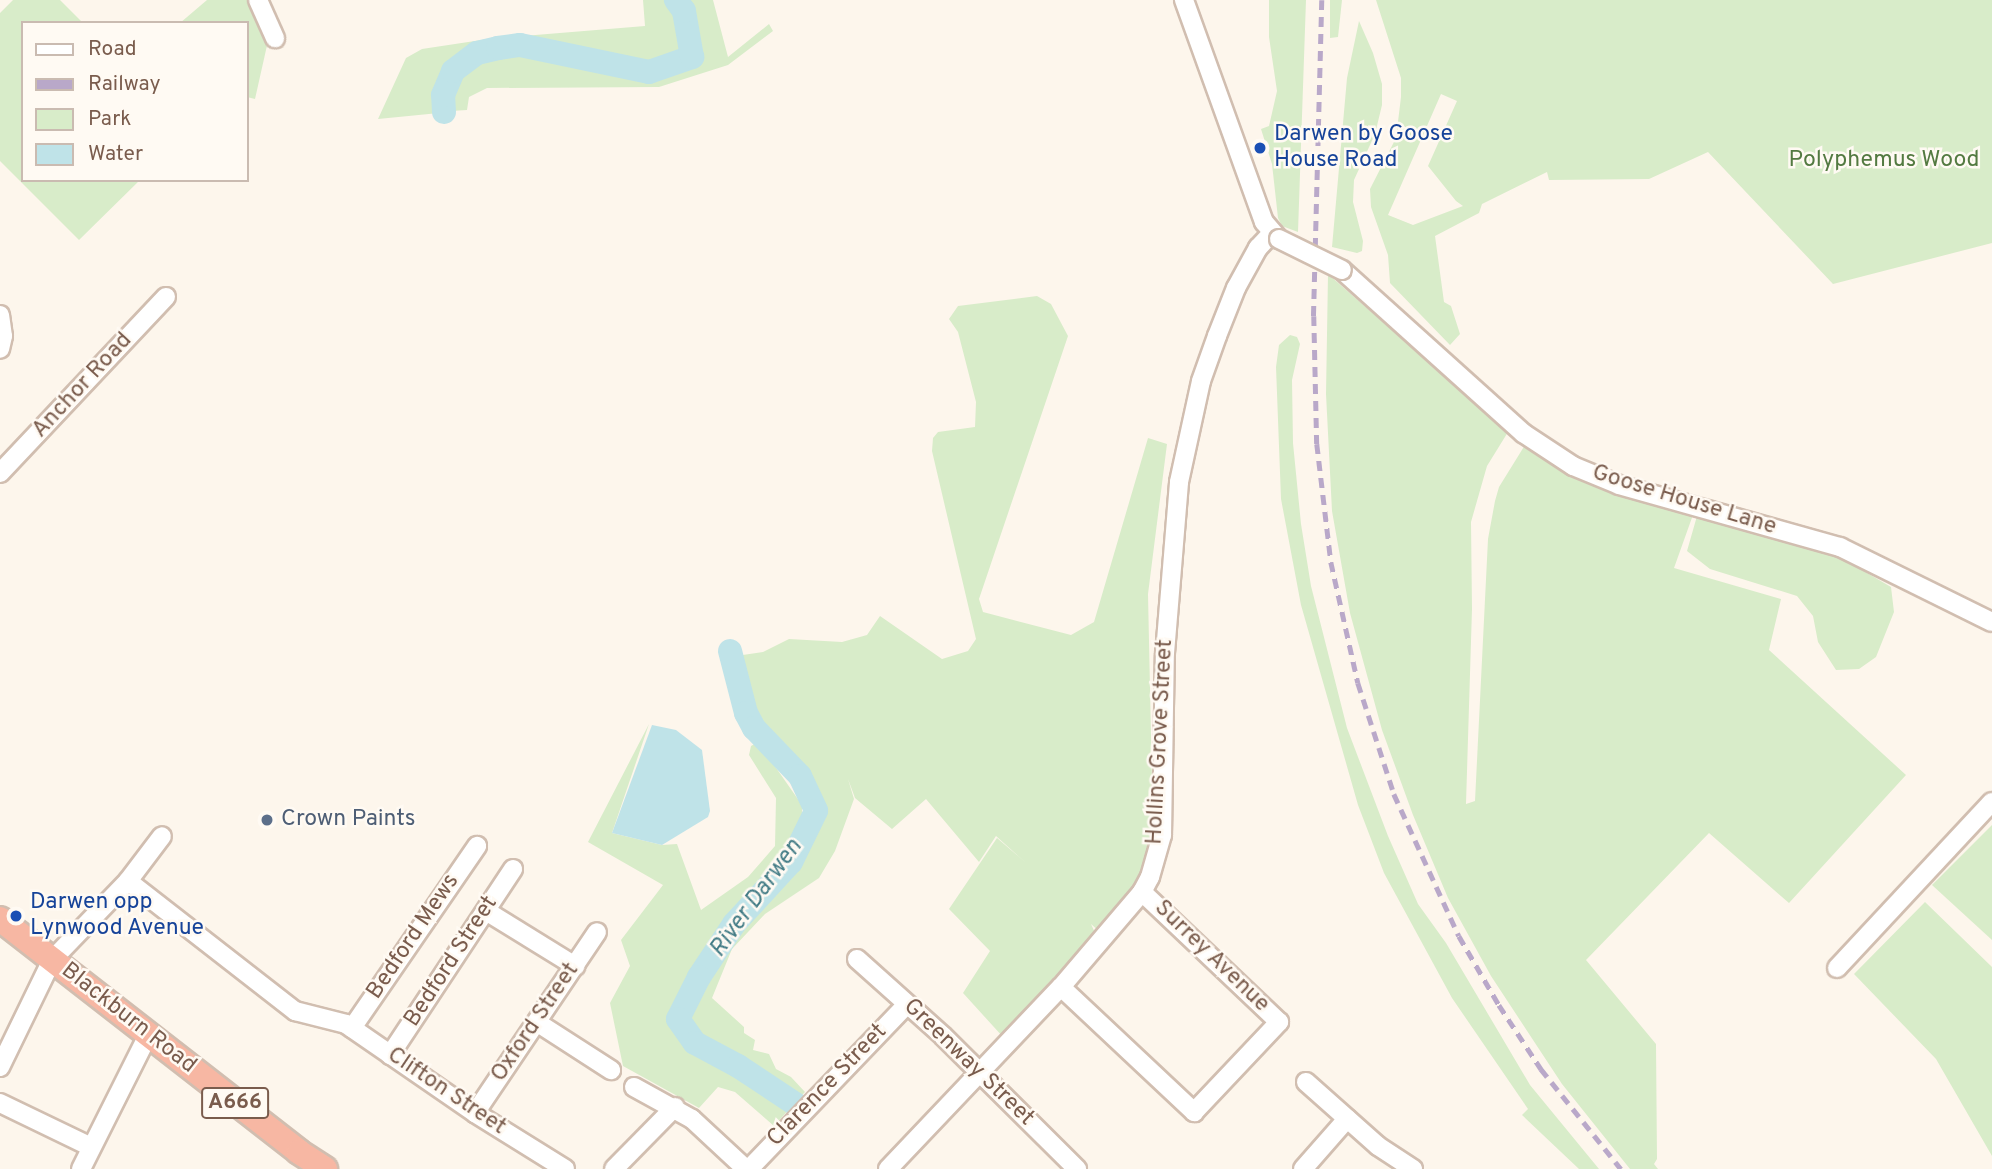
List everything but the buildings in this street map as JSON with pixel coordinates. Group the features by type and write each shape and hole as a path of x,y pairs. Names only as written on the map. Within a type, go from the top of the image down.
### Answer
{"highway":[{"name":"Blackburn Road","path":"0,919 148,1035 295,1161 325,1169"}],"street":[{"path":"258,0 275,38"},
{"path":"1184,0 1264,222 1275,236"},
{"name":"Goose House Lane","path":"1275,236 1342,270 1523,433 1573,466 1619,485 1840,547 1992,622"},
{"name":"Hollins Grove Street","path":"888,1169 1061,987 1142,892 1150,877 1162,835 1165,653 1179,482 1200,381 1217,336 1236,288 1258,248 1275,236"},
{"name":"Anchor Road","path":"0,473 166,297"},
{"path":"0,315 3,336 0,349"},
{"path":"1837,968 1992,802"},
{"path":"0,1067 52,960 128,881 162,835"},
{"name":"Bedford Mews","path":"352,1028 477,846"},
{"name":"Bedford Street","path":"390,1055 513,869"},
{"name":"Clifton Street","path":"128,881 295,1011 352,1028 474,1113 565,1169"},
{"name":"Surrey Avenue","path":"1061,987 1194,1112 1279,1022 1142,892"},
{"path":"486,911 575,966"},
{"name":"Oxford Street","path":"474,1113 538,1023 597,932"},
{"name":"Greenway Street","path":"857,959 980,1073 1077,1169"},
{"name":"Clarence Street","path":"748,1169 907,1004"},
{"path":"538,1023 611,1070"},
{"path":"81,1169 148,1035"},
{"path":"1306,1082 1377,1146 1413,1169"},
{"path":"634,1087 659,1102 675,1107 748,1169"},
{"path":"0,1102 91,1147"},
{"path":"614,1169 675,1107"},
{"path":"1303,1169 1348,1119"}],"green space":[{"path":"13,0 60,0 81,21 21,21 21,182 0,161 0,13"},
{"path":"207,0 251,0 268,41 255,99 248,97 248,21 182,21"},
{"path":"643,0 670,0 679,14 686,54 650,67 522,42 494,45 474,51 451,68 439,91 439,113 378,119 406,58 422,49 488,39 645,26"},
{"path":"684,0 713,0 728,57 769,24 773,31 728,65 659,87 487,88 469,97 467,110 451,111 458,83 468,68 483,57 521,54 651,78 699,64 690,10"},
{"path":"1269,0 1306,0 1298,232 1282,226 1278,218 1272,164 1261,129 1269,126 1277,91 1269,37"},
{"path":"1330,0 1342,0 1338,37 1330,38"},
{"name":"Polyphemus Wood","path":"1376,0 1992,0 1992,243 1833,284 1708,152 1649,179 1549,180 1547,172 1482,204 1479,213 1435,236 1444,302 1451,306 1460,334 1450,345 1390,283 1388,255 1371,207 1370,189 1396,138 1401,78","holes":["1441,94 1457,101 1428,166 1463,206 1413,225 1388,215"]},
{"path":"1359,21 1373,53 1382,84 1382,105 1375,134 1354,180 1353,202 1363,241 1362,251 1357,253 1332,247 1347,78"},
{"path":"21,182 138,182 79,240"},
{"path":"1328,274 1508,432 1487,466 1471,522 1472,609 1466,804 1475,801 1488,539 1499,487 1525,445 1564,468 1694,512 1674,568 1781,599 1769,650 1906,775 1789,903 1709,833 1586,960 1656,1044 1657,1159 1654,1164 1658,1169 1630,1169 1562,1084 1491,976 1448,898 1413,815 1382,730 1350,613 1332,511 1326,394"},
{"path":"1037,296 1051,304 1068,336 979,599 983,612 1071,635 1094,622 1148,438 1167,444 1148,594 1153,829 1148,858 1123,907 1101,933 1091,924 1096,935 1003,1037 963,993 990,951 949,909 997,838 1025,862 996,836 979,862 926,799 892,829 855,798 848,779 854,799 835,851 819,878 765,914 732,949 712,998 744,1027 744,1033 755,1040 753,1050 769,1054 776,1069 791,1077 805,1092 798,1099 732,1058 698,1041 683,1018 703,979 739,926 795,867 820,811 803,770 761,725 752,711 736,656 763,652 789,639 842,642 867,635 880,616 942,659 968,651 976,639 932,451 933,438 938,432 975,427 976,402 958,332 949,319 958,306"},
{"path":"1290,335 1297,337 1300,344 1292,380 1293,443 1301,524 1311,586 1347,728 1388,836 1418,904 1446,943 1530,1085 1599,1169 1579,1169 1522,1115 1528,1109 1452,998 1384,873 1358,805 1301,605 1281,499 1276,367 1279,345"},
{"path":"1697,516 1813,546 1850,563 1891,587 1894,612 1876,657 1859,669 1836,670 1818,642 1813,616 1797,596 1710,569 1687,551"},
{"path":"649,724 612,833 662,845 677,844 701,910 748,877 775,846 776,798 749,755 751,746 758,742 802,805 802,822 788,855 728,921 694,974 675,1019 693,1046 791,1107 774,1126 735,1092 718,1087 699,1108 623,1066 610,1003 630,966 621,940 663,885 588,842"},
{"path":"1992,825 1992,940 1932,885"},
{"path":"1925,902 1992,967 1992,1156 1936,1059 1854,974"}],"water":[{"path":"652,725 676,730 702,750 710,811 708,817 662,845 612,833"}],"waterway":[{"name":"River Darwen","path":"444,112 443,95 453,71 477,53 498,48 520,45 649,72 692,57 684,11 676,0"},
{"name":"River Darwen","path":"730,651 746,713 754,728 800,776 816,811 791,862 734,924 699,977 678,1019 695,1043 738,1066 797,1105"}],"railway":[{"path":"1322,0 1314,316 1317,444 1331,562 1358,683 1394,794 1459,936 1499,1005 1541,1069 1621,1169"}],"place":[{"name":"Darwen by Goose House Road","path":"1260,148"},
{"name":"Crown Paints","path":"267,820"},
{"name":"Darwen opp Lynwood Avenue","path":"16,916"}]}
